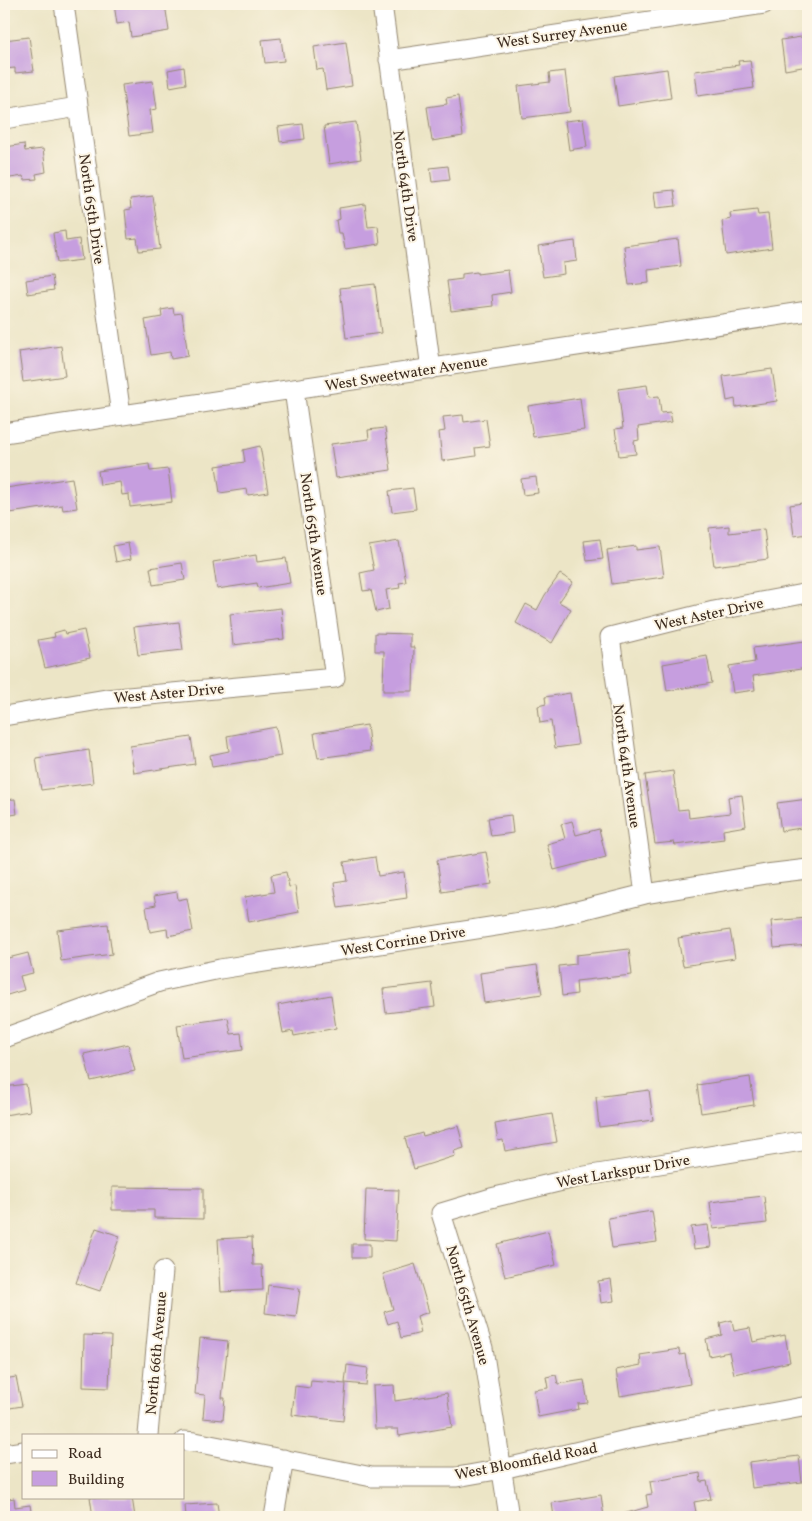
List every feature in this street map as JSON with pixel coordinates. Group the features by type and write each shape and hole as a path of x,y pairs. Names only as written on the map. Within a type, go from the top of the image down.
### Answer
{"street":[{"name":"North 65th Drive","path":"64,4 121,415"},
{"name":"North 64th Drive","path":"382,4 431,369"},
{"name":"West Surrey Avenue","path":"389,60 764,4"},
{"path":"4,118 78,107"},
{"name":"West Sweetwater Avenue","path":"4,433 808,311"},
{"name":"North 65th Avenue","path":"294,390 335,678"},
{"name":"West Aster Drive","path":"610,637 714,610 808,593"},
{"name":"North 64th Avenue","path":"610,637 645,894"},
{"name":"West Aster Drive","path":"4,716 106,699 335,678"},
{"name":"West Corrine Drive","path":"4,1038 159,982 220,969 553,917 645,894 808,869"},
{"name":"West Larkspur Drive","path":"441,1213 491,1198 579,1177 808,1140"},
{"name":"North 65th Avenue","path":"441,1213 483,1348 509,1517"},
{"name":"North 66th Avenue","path":"148,1434 163,1271"},
{"name":"West Bloomfield Road","path":"185,1441 372,1477 457,1477 502,1469 635,1438 808,1406"},
{"path":"4,1454 22,1451"},
{"path":"274,1517 284,1459"}],"building":[{"path":"114,4 165,4 169,31 131,37 129,22 117,24"},
{"path":"808,36 808,66 785,70 781,40"},
{"path":"29,37 34,71 15,73 15,68 4,69 4,40"},
{"path":"281,38 284,61 265,63 262,40"},
{"path":"346,42 352,86 326,90 323,69 317,70 314,47"},
{"path":"750,60 754,88 698,96 695,71 739,65 738,61"},
{"path":"184,67 186,84 170,87 168,70"},
{"path":"667,69 671,98 618,106 614,76"},
{"path":"565,71 570,112 522,118 518,86 550,82 549,73"},
{"path":"153,81 157,109 150,110 153,133 129,136 122,85"},
{"path":"458,96 463,136 432,141 427,107 447,104 446,98"},
{"path":"583,119 587,147 569,150 565,121"},
{"path":"356,122 361,159 329,164 324,126"},
{"path":"303,124 305,139 280,142 278,127"},
{"path":"24,144 25,151 43,149 46,172 36,174 37,179 24,180 23,176 4,179 6,147"},
{"path":"448,166 450,180 432,182 430,168"},
{"path":"674,190 676,206 656,208 654,192"},
{"path":"153,196 160,249 139,251 137,238 128,239 125,210 131,209 130,199"},
{"path":"365,204 368,227 378,226 380,244 345,249 342,233 338,233 336,220 340,219 339,208"},
{"path":"757,210 758,215 768,214 772,248 726,255 722,221 731,219 730,213"},
{"path":"65,231 66,241 79,239 82,260 57,263 53,233"},
{"path":"678,239 681,266 648,270 649,283 629,285 624,246"},
{"path":"575,241 577,261 563,263 564,274 543,277 538,246"},
{"path":"508,270 511,292 492,295 493,306 451,311 447,281 462,279 462,274"},
{"path":"52,276 54,290 28,294 26,280"},
{"path":"375,284 381,333 346,338 340,288"},
{"path":"173,308 174,314 182,313 188,356 171,359 170,352 151,355 145,320 162,317 161,310"},
{"path":"61,346 65,376 23,382 19,352"},
{"path":"772,369 777,401 736,407 735,399 727,401 723,376"},
{"path":"647,385 649,397 659,396 661,413 670,412 672,422 638,427 639,440 634,441 636,454 619,456 615,429 623,428 618,389"},
{"path":"580,398 584,430 533,437 528,406"},
{"path":"463,415 464,422 486,419 490,446 475,448 476,456 442,461 439,432 445,431 443,417"},
{"path":"385,428 391,470 336,478 331,444 369,439 368,430"},
{"path":"260,446 268,492 248,495 247,489 220,493 216,466 245,462 243,450"},
{"path":"149,464 150,471 168,469 172,502 130,507 129,494 122,495 120,482 100,485 98,471"},
{"path":"536,477 538,493 523,495 521,479"},
{"path":"72,478 77,508 63,510 62,505 10,513 6,488"},
{"path":"413,488 416,509 392,512 389,491"},
{"path":"808,502 808,534 794,536 790,505"},
{"path":"729,526 729,533 764,529 768,559 714,566 709,528"},
{"path":"600,539 603,559 587,561 584,541"},
{"path":"399,541 406,582 399,583 400,588 386,590 389,609 376,612 371,590 363,591 360,573 374,570 369,546"},
{"path":"128,543 131,559 116,562 113,546"},
{"path":"636,546 636,550 660,547 664,577 612,584 607,550"},
{"path":"256,555 257,562 286,558 290,583 258,588 257,583 217,589 213,562"},
{"path":"182,563 185,580 153,585 150,568"},
{"path":"560,574 573,582 559,602 571,609 552,643 516,623 526,604 537,610"},
{"path":"281,608 284,639 233,645 230,614"},
{"path":"179,622 183,650 138,655 134,627"},
{"path":"64,630 65,634 84,630 90,658 45,668 38,640 55,637 54,633"},
{"path":"375,633 410,634 410,647 414,647 413,691 383,691 384,651 375,651"},
{"path":"805,641 808,668 753,676 755,690 733,693 729,666 755,662 753,648"},
{"path":"707,656 712,683 667,691 663,664"},
{"path":"570,693 578,745 555,748 551,721 540,723 538,706 546,704 545,697"},
{"path":"367,725 370,751 318,758 314,733"},
{"path":"276,727 281,756 212,767 210,755 229,751 227,736"},
{"path":"191,737 195,764 134,773 130,746"},
{"path":"89,750 93,783 41,790 36,758"},
{"path":"673,771 678,810 688,809 689,818 730,813 728,797 742,795 746,826 723,830 724,839 675,845 674,842 655,844 645,775"},
{"path":"15,799 17,814 5,816 4,800"},
{"path":"808,799 808,827 781,831 777,803"},
{"path":"511,815 513,833 491,836 488,818"},
{"path":"572,821 576,835 599,829 606,857 554,870 547,844 565,839 561,824"},
{"path":"486,852 492,884 442,892 437,860"},
{"path":"375,857 378,876 404,872 407,898 338,908 334,883 347,881 344,862"},
{"path":"286,872 289,887 295,886 299,912 249,922 245,897 274,892 271,875"},
{"path":"177,892 178,900 187,898 193,931 168,936 167,929 150,932 146,907 156,905 154,896"},
{"path":"808,918 808,945 774,948 771,921"},
{"path":"108,924 112,954 61,961 57,930"},
{"path":"730,930 735,958 683,966 678,938"},
{"path":"629,949 632,975 576,981 577,994 562,996 559,966 576,964 576,955"},
{"path":"28,953 33,973 20,976 24,990 4,996 4,959"},
{"path":"537,965 542,994 484,1003 480,973"},
{"path":"432,983 435,1007 386,1013 383,989"},
{"path":"331,995 336,1028 294,1036 293,1031 283,1033 278,1005"},
{"path":"228,1018 231,1034 241,1033 243,1050 182,1058 177,1025"},
{"path":"128,1044 135,1071 91,1081 84,1054"},
{"path":"750,1077 754,1105 701,1113 697,1085"},
{"path":"26,1084 30,1111 4,1115 4,1087"},
{"path":"649,1090 653,1120 599,1127 596,1097"},
{"path":"552,1114 557,1142 505,1151 503,1140 498,1141 495,1124"},
{"path":"458,1126 464,1148 454,1151 455,1156 414,1169 405,1138 422,1133 423,1136"},
{"path":"112,1187 203,1188 203,1219 154,1218 154,1210 112,1210"},
{"path":"366,1189 399,1190 396,1241 364,1239"},
{"path":"764,1196 767,1223 713,1229 710,1202"},
{"path":"652,1211 657,1242 612,1248 608,1218"},
{"path":"708,1225 711,1247 694,1249 691,1227"},
{"path":"96,1228 120,1236 100,1291 76,1283"},
{"path":"548,1231 556,1265 505,1277 497,1244"},
{"path":"252,1237 253,1265 262,1265 263,1290 221,1292 218,1239"},
{"path":"352,1244 370,1244 370,1258 352,1258"},
{"path":"415,1264 429,1312 417,1316 421,1333 401,1338 397,1321 388,1324 384,1312 393,1309 383,1274"},
{"path":"611,1279 614,1301 601,1303 598,1281"},
{"path":"268,1285 300,1289 296,1317 265,1313"},
{"path":"732,1320 734,1331 750,1328 753,1342 785,1335 790,1362 734,1374 729,1352 709,1356 706,1339 722,1335 720,1323"},
{"path":"84,1335 111,1336 109,1388 83,1387"},
{"path":"200,1338 228,1341 222,1398 225,1398 223,1420 203,1418 205,1395 195,1394"},
{"path":"679,1349 680,1355 685,1354 690,1384 620,1396 616,1370 641,1365 640,1355"},
{"path":"347,1365 368,1368 366,1385 345,1383"},
{"path":"556,1375 558,1384 584,1380 588,1403 578,1404 579,1409 538,1417 534,1390 548,1388 546,1377"},
{"path":"16,1377 22,1406 4,1409 4,1379"},
{"path":"311,1381 346,1384 343,1421 292,1415 295,1386 310,1388"},
{"path":"394,1385 395,1401 447,1393 452,1427 399,1436 398,1429 375,1429 373,1386"},
{"path":"799,1456 802,1482 752,1488 749,1462"},
{"path":"700,1473 701,1482 707,1481 711,1499 694,1502 696,1512 667,1517 623,1517 623,1514 648,1507 646,1495 652,1494 650,1482"},
{"path":"601,1495 604,1517 554,1517 552,1503"},
{"path":"14,1498 15,1507 30,1505 32,1517 4,1517 4,1500"},
{"path":"90,1498 132,1498 135,1517 93,1517"},
{"path":"217,1503 219,1517 186,1517 185,1505"}]}
